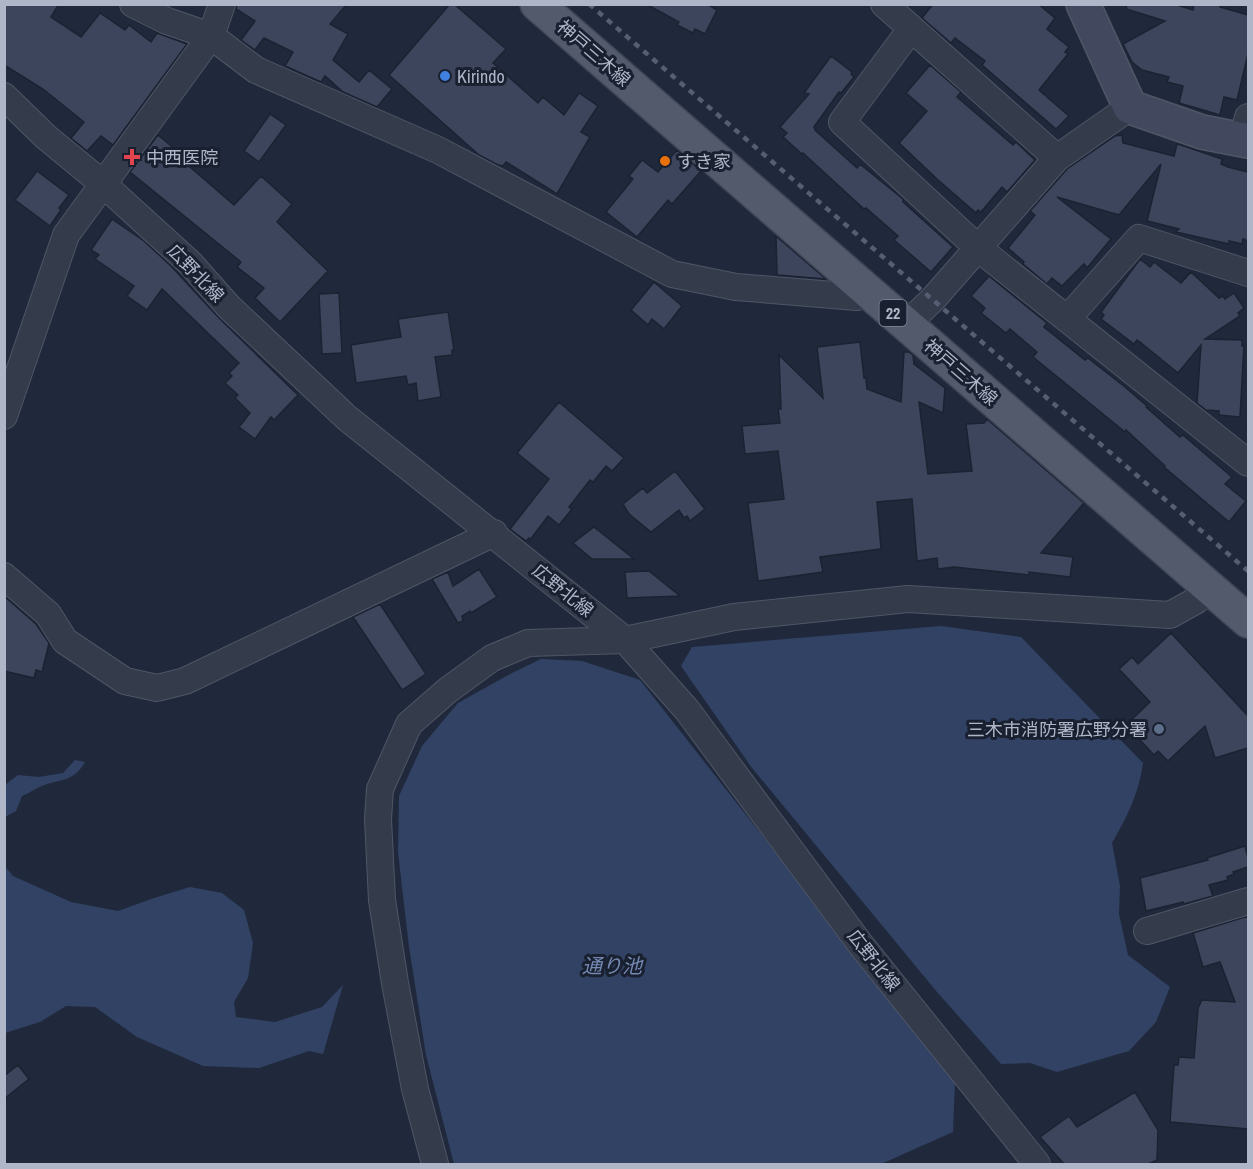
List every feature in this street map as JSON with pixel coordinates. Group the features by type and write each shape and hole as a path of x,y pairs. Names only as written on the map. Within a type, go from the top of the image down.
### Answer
{"main road":[{"name":"神戸三木線","path":"537,4 1248,621"}],"street":[{"path":"133,4 167,21 211,36 256,70 438,150 672,274 736,286 857,297 865,288"},
{"path":"4,416 66,236 102,183 211,36 222,4"},
{"path":"884,4 1057,158"},
{"path":"1083,4 1130,108 1202,132 1246,133"},
{"path":"911,29 842,122 978,248 1248,463"},
{"name":"広野北線","path":"4,96 46,137 102,183 190,263 228,307 347,418 494,533 625,640 687,710 861,945 1036,1164"},
{"path":"906,325 933,299 1057,158 1130,108"},
{"path":"1067,319 1139,238 1248,273"},
{"path":"4,576 48,614 65,641 125,681 157,688 184,681 494,533"},
{"path":"435,1164 415,1089 395,983 382,900 378,819 380,789 409,724 448,690 492,658 528,643 625,640 734,617 908,599 1170,615 1197,600 1207,585"},
{"path":"1146,932 1248,901"}],"water":[{"path":"941,626 1021,637 1143,763 1132,804 1112,843 1120,886 1119,914 1128,955 1170,987 1156,1022 1129,1051 1057,1072 1030,1063 1001,1064 937,992 752,768 681,666 692,647"},
{"name":"通り池","path":"541,659 582,661 640,680 955,1081 953,1132 881,1164 454,1164 426,1055 409,947 398,852 399,796 422,746 458,703"},
{"path":"75,760 85,762 77,773 22,796 16,811 5,817 5,785 18,775 39,777 63,773"},
{"path":"4,865 13,876 71,902 118,911 190,887 222,893 244,910 253,943 248,978 234,1002 236,1017 275,1022 322,1007 343,985 323,1054 309,1051 259,1068 203,1066 137,1037 95,1007 66,1006 40,1022 5,1033"}],"building":[{"path":"4,4 59,4 51,17 81,37 100,13 125,30 129,25 151,42 157,33 187,44 113,145 101,136 87,151 71,138 84,122 43,89 4,65"},
{"path":"237,4 347,4 330,24 348,34 333,60 359,82 369,70 392,89 377,107 343,92 325,76 321,82 285,66 293,52 264,38 255,50 241,40 255,21 236,9"},
{"path":"450,4 454,4 506,49 493,63 538,103 543,97 564,115 579,93 598,106 581,132 590,137 557,194 506,162 503,166 498,165 479,155 389,75"},
{"path":"646,4 707,4 717,10 705,34 695,29 693,33 677,25 679,22"},
{"path":"933,4 1038,4 1055,18 1047,29 1069,47 1065,52 1068,54 1039,90 1069,116 1056,129 982,65 985,61 955,38 951,43 922,18"},
{"path":"1127,4 1174,4 1193,10 1194,4 1221,4 1220,7 1248,15 1248,54 1237,100 1224,97 1220,115 1179,103 1183,86 1167,82 1169,77 1142,70 1132,62 1123,44 1165,21 1126,9"},
{"path":"831,56 852,72 854,77 841,93 839,92 814,127 815,130 857,168 860,164 903,199 903,202 953,247 931,272 894,240 898,236 783,137 787,133 780,127 809,94 804,93"},
{"path":"930,65 961,92 957,97 1013,145 1016,142 1035,160 1007,192 1002,187 981,212 978,210 976,213 899,143 927,111 906,93"},
{"path":"270,114 286,125 259,162 244,151"},
{"path":"158,135 176,150 174,153 234,205 261,176 292,204 277,222 328,271 280,322 255,298 264,288 237,267 241,262 130,172"},
{"path":"1122,135 1123,143 1174,156 1177,144 1222,159 1221,164 1228,167 1248,172 1248,241 1243,239 1242,244 1229,241 1229,244 1176,232 1179,229 1147,221 1161,164 1119,215 1057,197 1111,239 1087,268 1084,264 1062,286 1052,278 1047,284 1008,248 1035,215 1030,211 1067,169 1115,136"},
{"path":"677,150 701,171 672,204 668,200 637,237 606,212 633,179 629,176 642,160 658,172"},
{"path":"37,171 69,195 50,226 15,200"},
{"path":"112,219 144,241 171,266 219,318 298,395 274,420 271,417 255,439 239,427 250,413 235,398 238,395 225,383 232,376 229,373 239,363 162,289 147,310 127,296 134,286 95,259 99,255 91,250"},
{"path":"776,236 826,279 777,275"},
{"path":"1140,259 1150,267 1154,262 1181,283 1191,272 1219,298 1223,296 1225,299 1234,293 1244,308 1238,313 1240,316 1205,339 1242,340 1242,346 1244,346 1240,417 1219,415 1219,411 1206,410 1197,403 1201,345 1178,373 1140,342 1137,340 1134,344 1101,319 1104,315 1101,312"},
{"path":"989,276 1047,323 1044,327 1085,360 1088,358 1125,387 1180,437 1183,435 1232,477 1225,484 1246,501 1229,522 1164,467 1126,430 1125,432 1033,357 1037,352 1010,329 1006,333 981,313 985,308 971,296"},
{"path":"654,282 682,306 664,329 652,319 648,325 631,310"},
{"path":"339,293 342,353 322,354 319,294"},
{"path":"448,312 454,350 452,350 452,355 435,357 441,397 418,401 416,383 408,385 406,376 356,383 351,345 401,337 398,319"},
{"path":"860,342 867,389 901,402 904,352 913,355 914,364 945,388 943,413 919,402 928,474 972,471 966,424 984,423 987,419 1084,503 1041,553 1073,557 1070,577 954,567 938,569 937,558 917,561 912,499 877,502 881,549 820,557 823,572 758,581 748,503 784,499 778,451 745,454 742,426 780,423 779,355 823,398 817,347"},
{"path":"559,402 624,458 612,471 606,466 593,482 590,480 569,507 572,509 559,525 548,516 530,540 529,538 526,541 510,529 549,479 517,453"},
{"path":"675,471 705,509 690,521 687,516 684,518 679,510 651,532 629,514 623,504 643,488 647,493"},
{"path":"594,527 634,559 592,559 573,543"},
{"path":"479,569 497,597 462,616 463,621 458,623 432,579 448,572 453,586"},
{"path":"649,571 680,596 627,598 625,572"},
{"path":"4,596 36,624 49,643 42,672 36,670 34,678 4,671"},
{"path":"380,604 426,674 402,690 353,617"},
{"path":"1171,633 1248,716 1248,748 1215,758 1205,726 1168,761 1158,751 1154,755 1126,725 1150,702 1119,669 1132,657 1138,664"},
{"path":"1245,846 1248,867 1233,872 1234,874 1227,877 1228,880 1209,885 1213,896 1146,911 1140,878 1208,860 1207,858"},
{"path":"1248,916 1248,1129 1170,1122 1174,1065 1178,1065 1179,1057 1194,1058 1198,1008 1202,1000 1235,1002 1220,962 1203,967 1193,933"},
{"path":"18,1065 29,1079 4,1099 4,1076"},
{"path":"1135,1092 1158,1130 1157,1160 1148,1164 1064,1164 1040,1137 1069,1116 1077,1127"}],"railway":[{"path":"589,4 1248,571"}],"place":[{"name":"Kirindo","path":"445,76"},
{"name":"中西医院","path":"132,157"},
{"name":"すき家","path":"665,161"},
{"name":"三木市消防署広野分署","path":"1159,729"}]}
